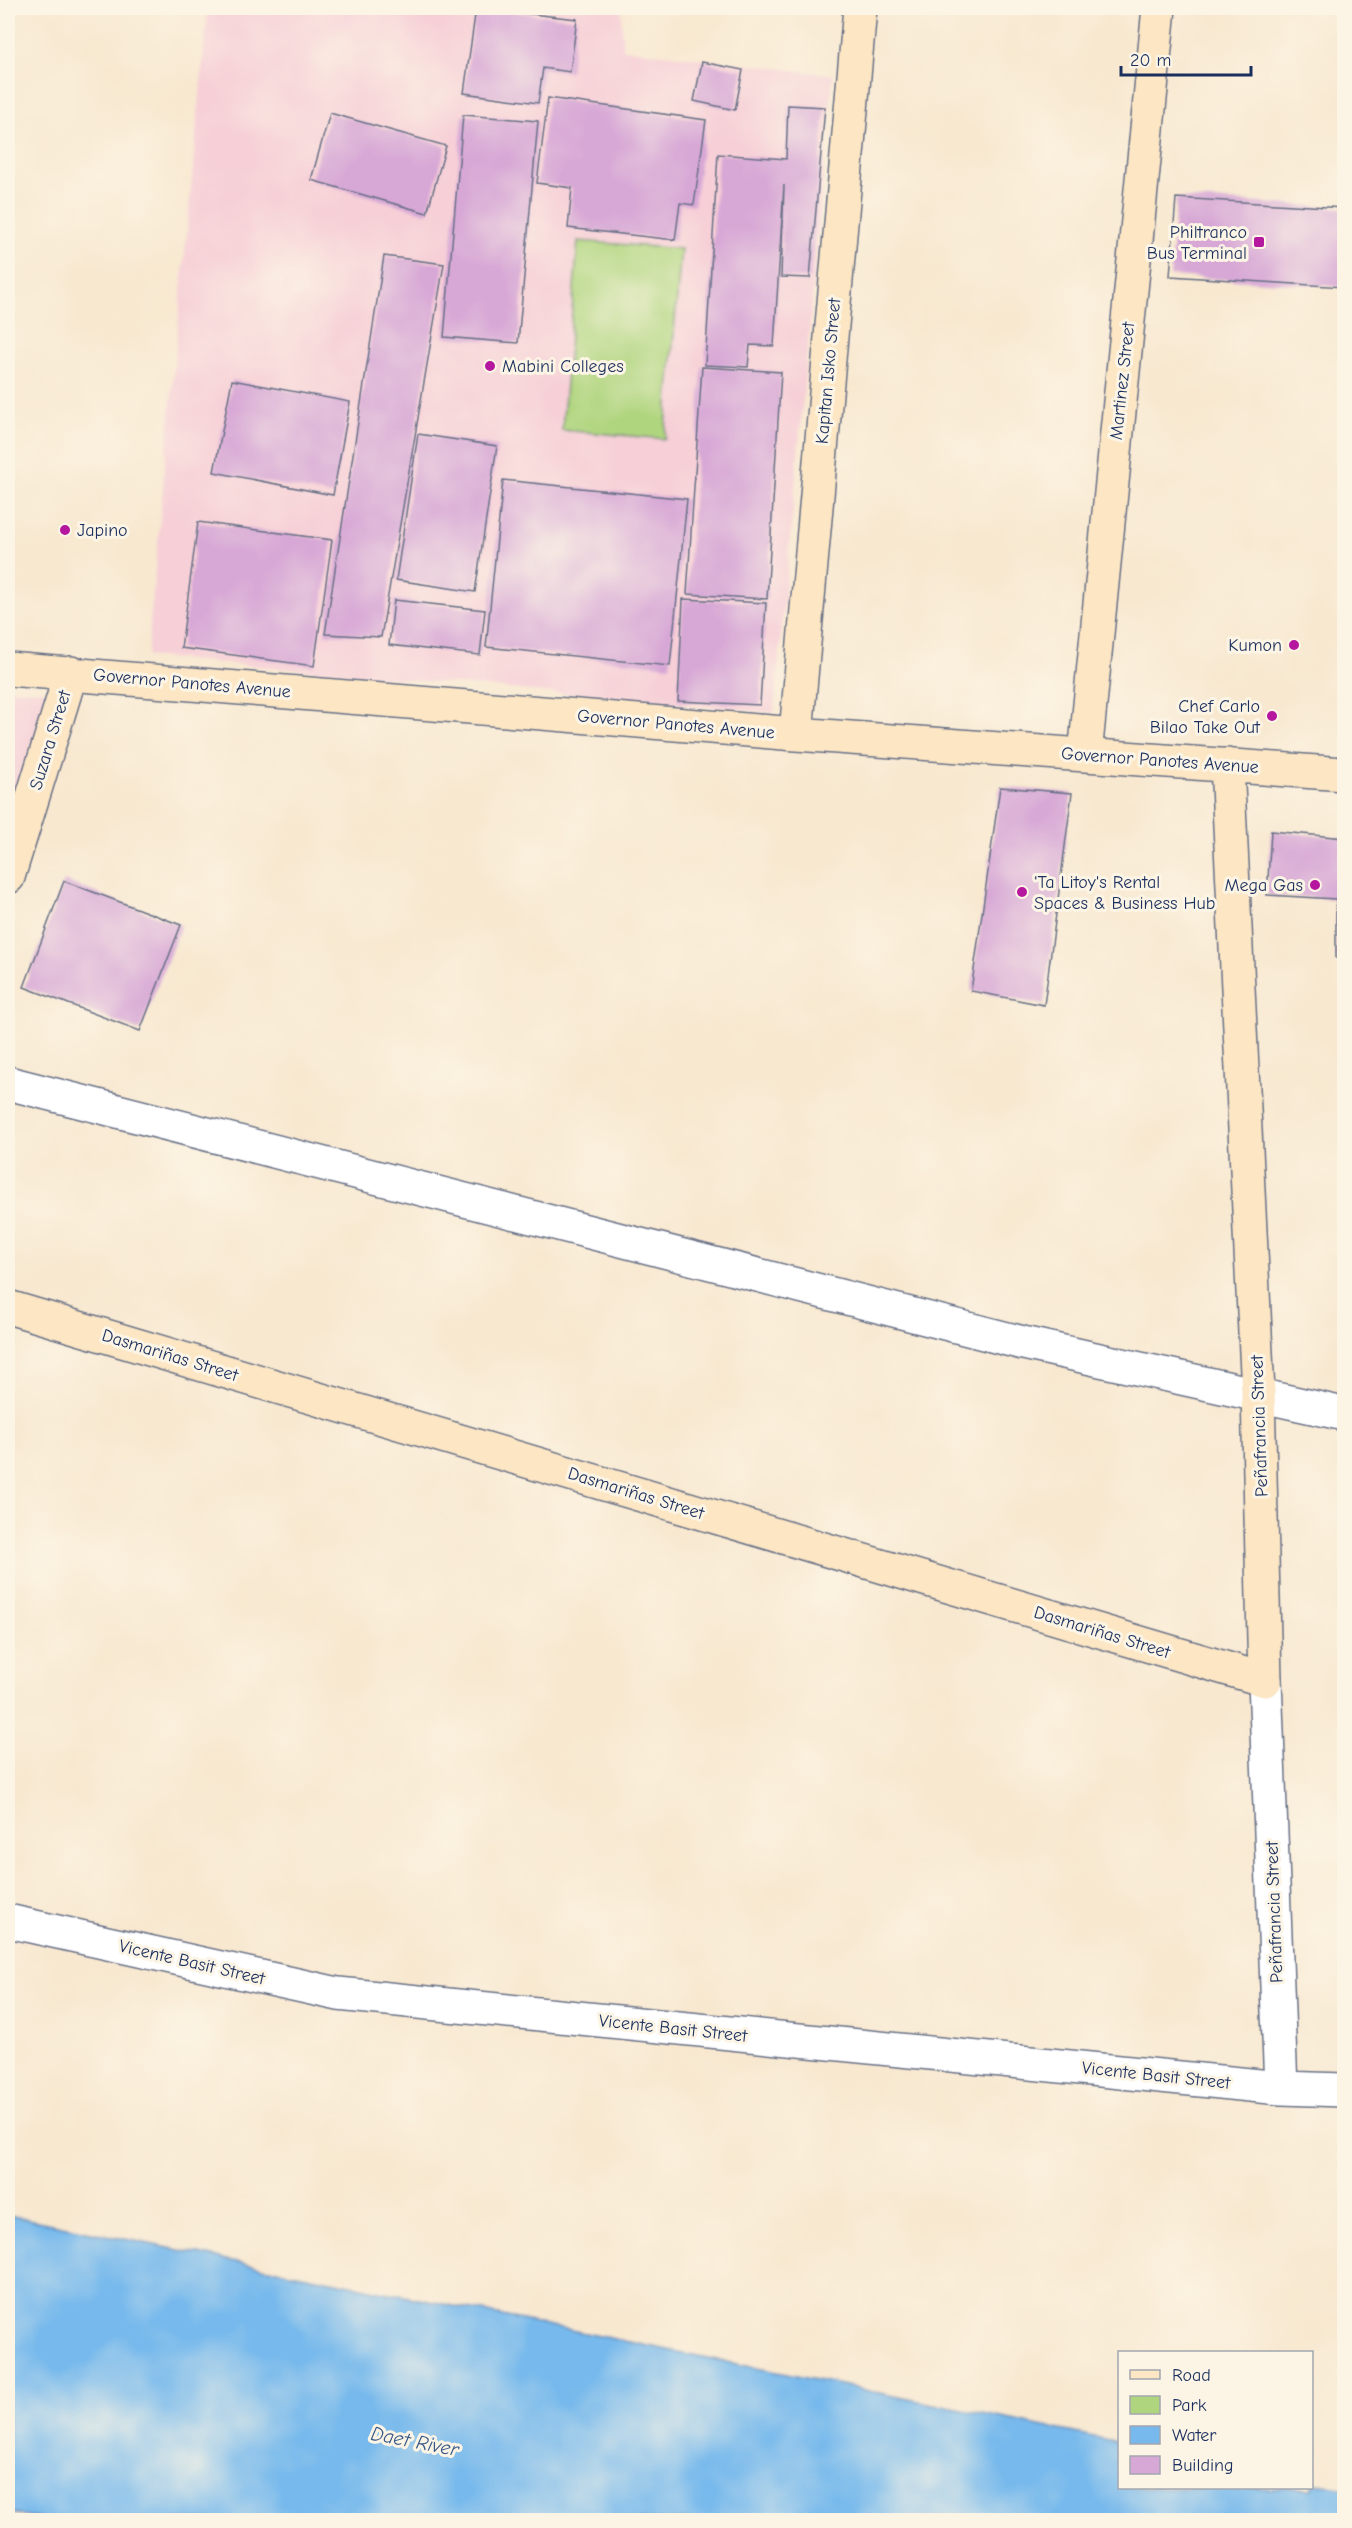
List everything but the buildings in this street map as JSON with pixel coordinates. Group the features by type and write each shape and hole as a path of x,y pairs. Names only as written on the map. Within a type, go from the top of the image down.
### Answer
{"street":[{"name":"Kapitan Isko Street","path":"796,734 860,8"},
{"name":"Martinez Street","path":"1085,755 1159,8"},
{"name":"Governor Panotes Avenue","path":"8,669 796,734 1344,774"},
{"name":"Suzara Street","path":"8,877 71,673"},
{"name":"Peñafrancia Street","path":"1227,765 1258,1393 1265,1680 1281,2088"},
{"path":"8,1083 1012,1340 1344,1414"},
{"name":"Dasmariñas Street","path":"8,1307 1265,1680"},
{"name":"Vicente Basit Street","path":"8,1921 338,1994 1281,2088 1344,2090"}],"shaded area":[{"name":"Mabini Colleges","path":"208,8 615,8 621,10 623,49 833,75 774,713 147,656"},
{"path":"8,689 48,691 8,819"}],"green space":[{"path":"578,241 681,249 665,439 562,430"}],"water":[{"name":"Daet River","path":"8,2215 1118,2442 1118,2489 1313,2489 1313,2482 1344,2489 1344,2520 54,2520 8,2513"}],"place":[{"name":"Philtranco Bus Terminal","path":"1259,242"},
{"name":"Mabini Colleges","path":"490,366"},
{"name":"Japino","path":"65,530"},
{"name":"Kumon","path":"1294,645"},
{"name":"Chef Carlo Bilao Take Out","path":"1272,716"},
{"name":"Mega Gas","path":"1315,885"},
{"name":"'Ta Litoy's Rental Spaces & Business Hub","path":"1022,892"}]}
